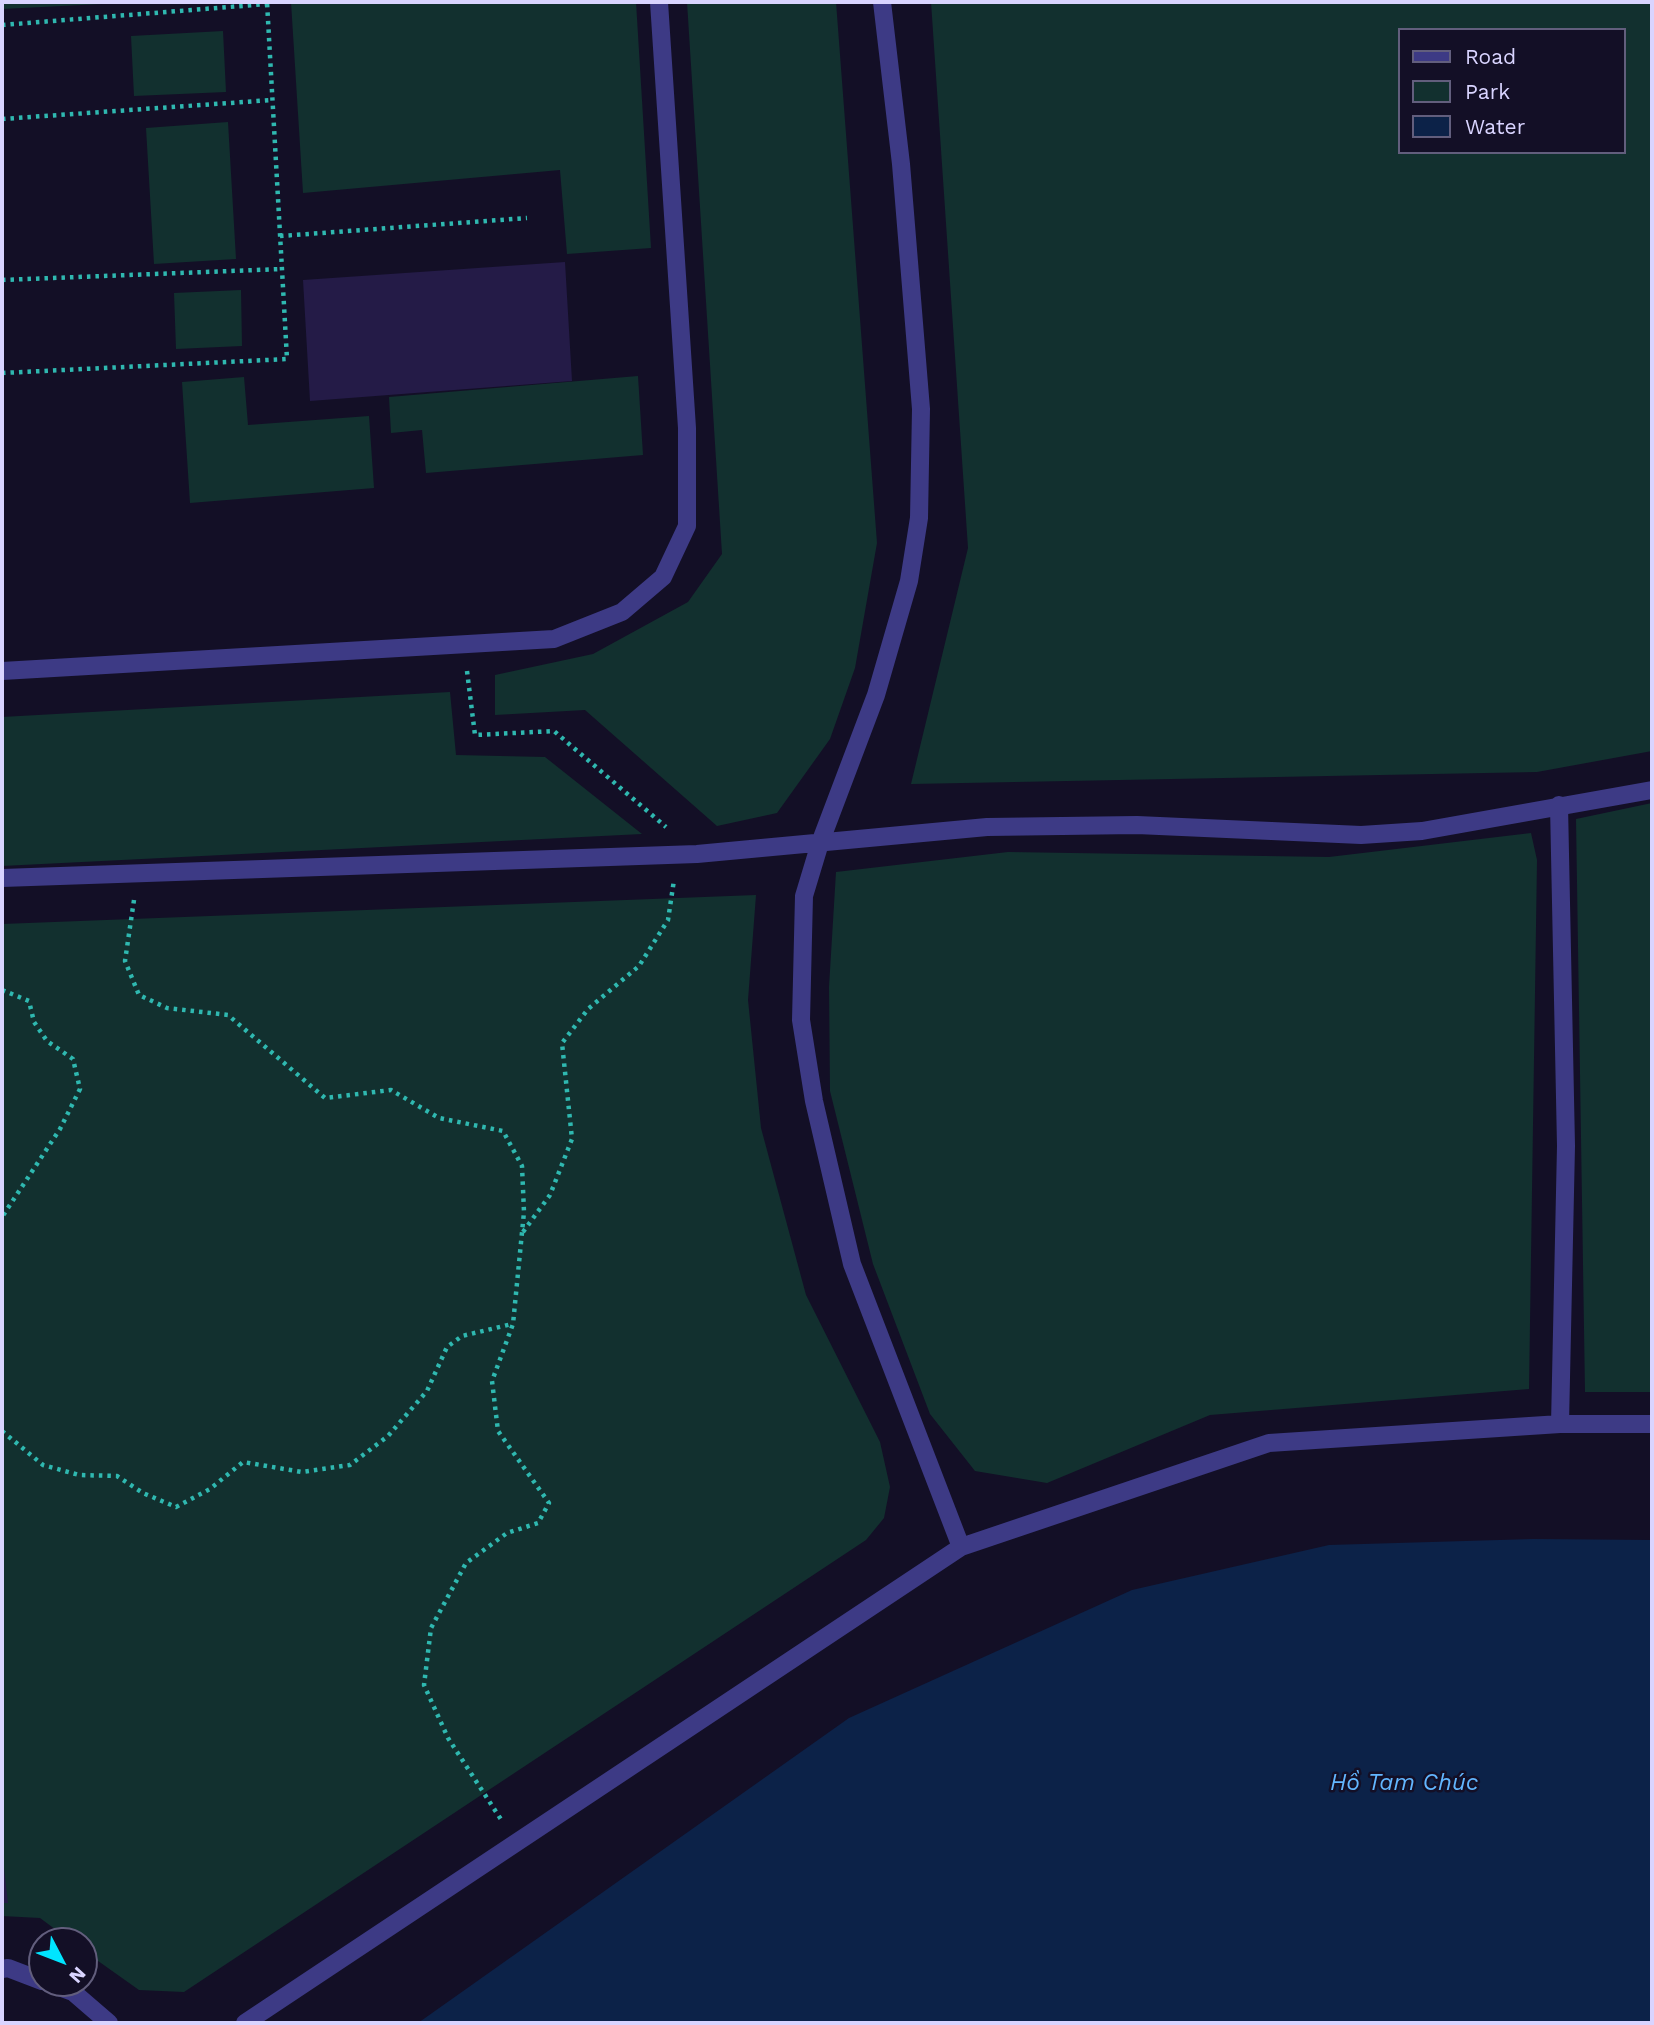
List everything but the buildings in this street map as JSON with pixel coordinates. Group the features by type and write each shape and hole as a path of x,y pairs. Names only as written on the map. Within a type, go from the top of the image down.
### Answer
{"street":[{"path":"2,671 554,639 622,612 663,577 687,526 687,428 659,2"},
{"path":"882,2 901,164 921,409 919,518 909,581 876,695 820,842 804,896 801,1020 814,1101 852,1264 961,1547"},
{"path":"2,878 697,854 987,827 1137,825 1361,835 1422,831 1652,789"},
{"path":"1559,805 1566,1146 1560,1424"},
{"path":"246,2023 961,1547 1269,1443 1560,1424 1652,1424"},
{"path":"2,1969 8,1968 28,1976"},
{"path":"79,1997 109,2023"}],"path":[{"path":"2,25 267,3 287,359 2,373"},
{"path":"2,119 272,100"},
{"path":"280,236 527,218"},
{"path":"2,280 282,269"},
{"path":"463,644 475,735 554,731 697,854 672,883 668,920 639,966 588,1009 562,1043 572,1139 550,1195 522,1233"},
{"path":"139,872 125,961 139,995 167,1008 228,1016 325,1098 391,1090 439,1118 503,1131 522,1166 522,1233 513,1324 492,1381 498,1431 549,1503 538,1523 507,1533 466,1563 431,1628 424,1685 448,1738 516,1843"},
{"path":"2,990 29,1001 34,1022 47,1041 73,1059 80,1089 60,1129 2,1217"},
{"path":"2,1431 43,1465 79,1475 117,1476 143,1493 176,1507 210,1489 243,1462 302,1472 350,1465 388,1436 427,1391 447,1347 462,1336 513,1324"}],"green space":[{"path":"2,2 142,2 2,9"},
{"path":"291,2 636,2 651,248 567,254 560,170 303,193"},
{"path":"687,2 836,2 877,543 855,668 830,739 777,813 717,826 585,710 495,715 495,675 593,654 688,602 722,554"},
{"path":"931,2 1652,2 1652,751 1537,772 911,784 968,548"},
{"path":"223,31 226,92 134,96 131,36"},
{"path":"228,122 236,259 154,264 146,128"},
{"path":"241,290 242,346 176,349 174,293"},
{"path":"638,376 643,455 426,473 422,430 391,433 389,397"},
{"path":"244,377 248,425 369,416 374,488 190,503 182,382"},
{"path":"450,692 456,755 545,757 642,834 2,866 2,717"},
{"path":"1652,803 1652,1392 1585,1392 1576,819"},
{"path":"1531,833 1537,860 1529,1389 1210,1415 1047,1483 975,1471 930,1414 873,1264 830,1091 829,987 836,872 1008,852 1329,857"},
{"path":"756,895 748,1000 761,1128 806,1295 880,1442 890,1487 884,1518 866,1540 184,1992 139,1990 98,1961 98,1927 52,1927 40,1918 2,1916 2,924"}],"water":[{"name":"Hồ Tam Chúc","path":"1533,1539 1652,1540 1652,2023 418,2023 849,1718 1132,1590 1329,1545"}]}
